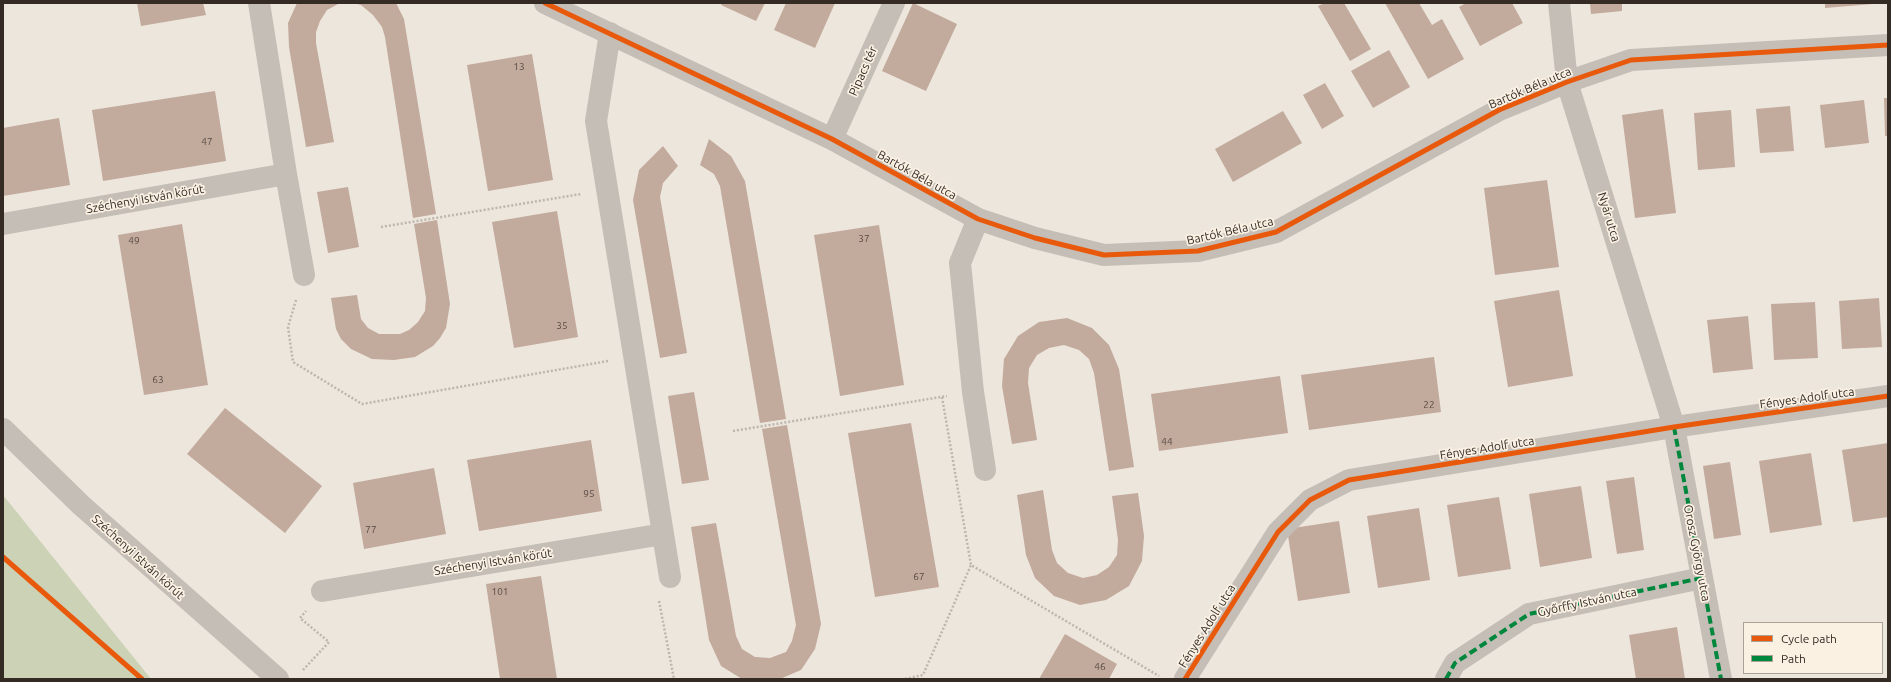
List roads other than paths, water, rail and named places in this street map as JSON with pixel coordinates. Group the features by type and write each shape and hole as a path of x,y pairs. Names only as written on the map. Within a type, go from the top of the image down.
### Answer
{"street":[{"path":"259,3 286,174 304,275"},
{"name":"Bartók Béla utca","path":"545,3 832,139 978,220 1035,238 1104,255 1198,251 1276,232 1499,110 1568,82 1631,60 1888,45"},
{"name":"Pipacs tér","path":"832,139 894,3"},
{"name":"Nyár utca","path":"1559,3 1568,82 1674,427"},
{"path":"610,33 596,121 670,577"},
{"name":"Széchenyi István körút","path":"3,224 286,174"},
{"path":"978,220 960,264 973,392 985,470"},
{"name":"Fényes Adolf utca","path":"1185,679 1278,532 1310,500 1349,480 1674,427 1888,396"},
{"name":"Orosz György utca","path":"1674,427 1721,679"},
{"name":"Széchenyi István körút","path":"3,429 81,505 278,679"},
{"name":"Széchenyi István körút","path":"322,591 663,534"},
{"name":"Győrffy István utca","path":"1446,679 1455,663 1529,614 1702,578"}]}
